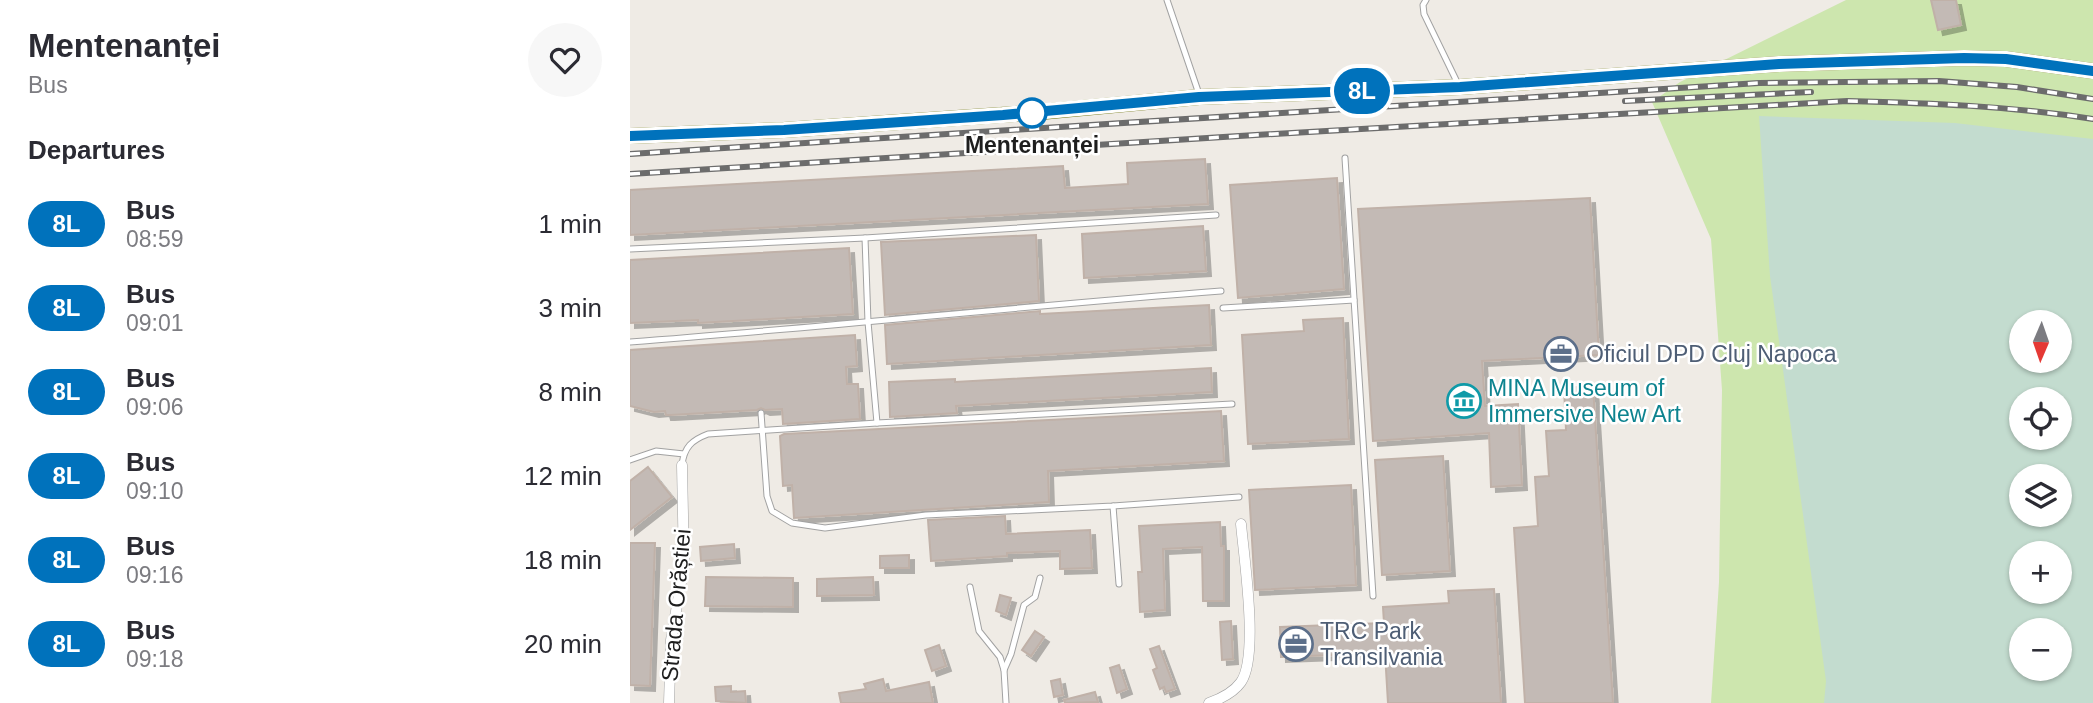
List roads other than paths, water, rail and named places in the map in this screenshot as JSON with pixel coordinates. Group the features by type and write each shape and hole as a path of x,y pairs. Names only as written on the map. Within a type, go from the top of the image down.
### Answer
{"main road":[{"path":"630,136 784,130 1003,115 1199,97 1460,87 1779,64 1964,58 2006,59 2093,71"}],"street":[{"name":"Strada Orăștiei","path":"669,703 671,640 684,565 683,459"},
{"path":"1209,703 1230,693 1241,682 1248,665 1250,641 1241,524"}],"lane":[{"path":"1167,0 1199,97"},
{"path":"1426,0 1423,5 1424,14 1460,87"},
{"path":"1345,158 1373,596"},
{"path":"630,249 865,238 1216,215"},
{"path":"865,238 868,322 877,423"},
{"path":"630,342 1221,291"},
{"path":"1223,308 1354,300"},
{"path":"632,460 656,451 683,459 694,440 708,434 1232,404"},
{"path":"761,413 767,496 772,511 792,523 825,528 926,515 1239,497"},
{"path":"1113,506 1119,584"},
{"path":"1004,670 1024,605 1035,597 1040,578"},
{"path":"970,587 979,631 1000,657 1004,670 1006,703"}],"railway":[{"path":"630,154 1759,83 1939,81 2017,87 2093,99"},
{"path":"1625,101 1811,92"},
{"path":"630,174 1847,101 1970,106 2093,119"}],"place":[{"name":"Mentenanței","path":"1032,113"},
{"name":"Oficiul DPD Cluj Napoca","path":"1561,354"},
{"name":"MINA Museum of Immersive New Art","path":"1464,401"},
{"name":"TRC Park Transilvania","path":"1296,644"}]}
